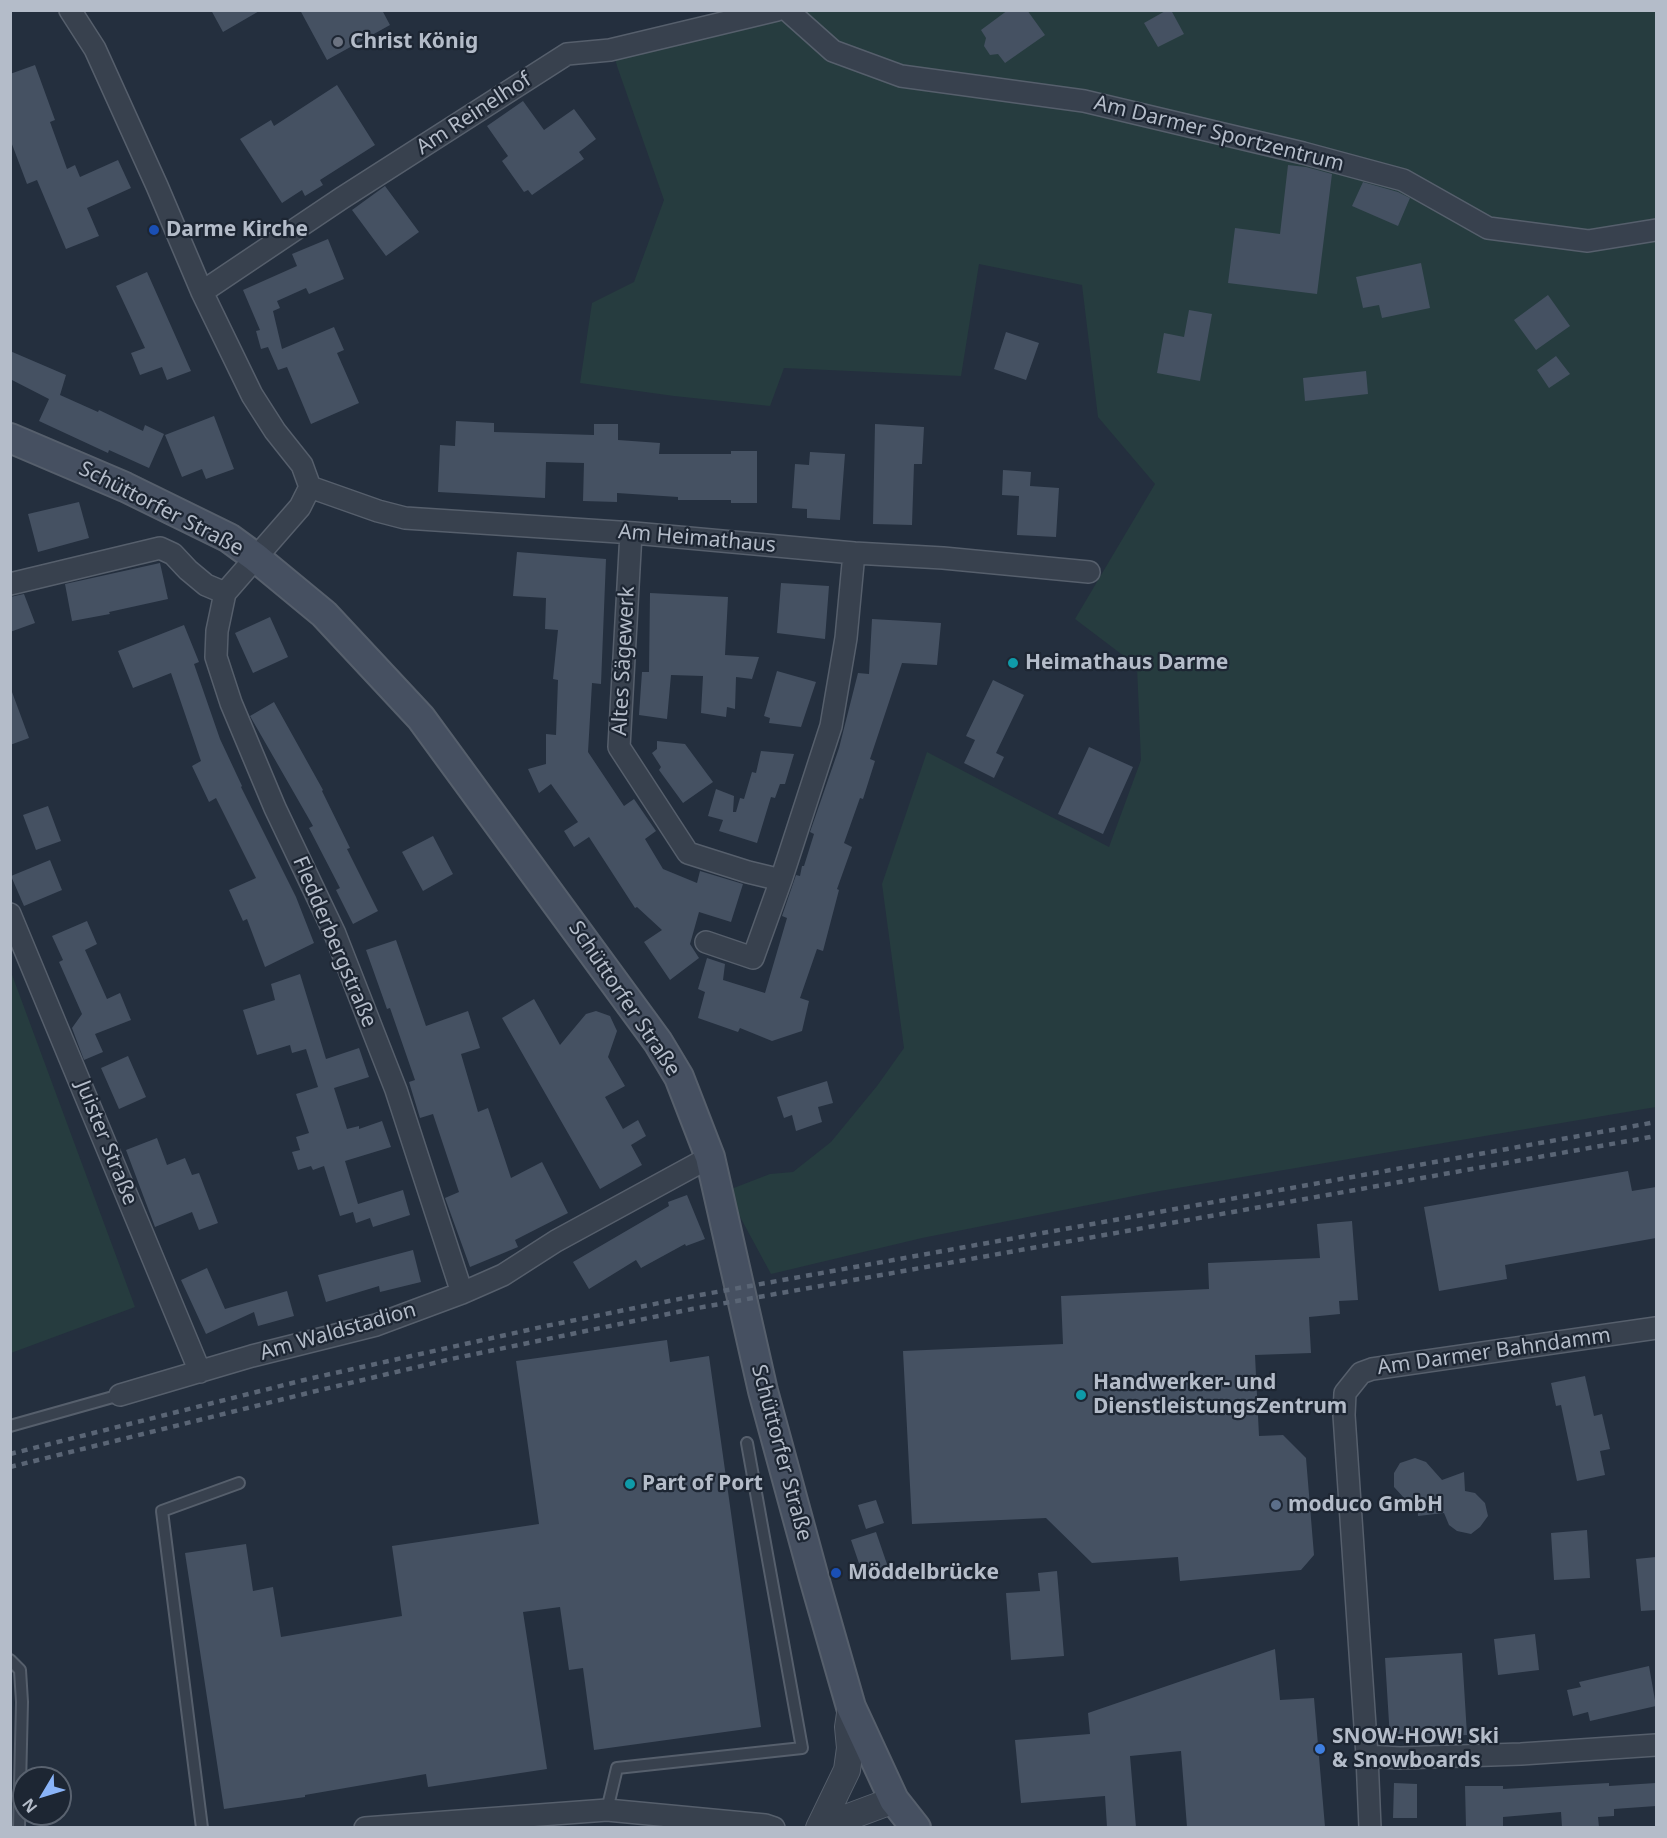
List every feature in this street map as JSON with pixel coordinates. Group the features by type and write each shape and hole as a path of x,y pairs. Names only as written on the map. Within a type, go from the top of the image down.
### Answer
{"main road":[{"name":"Schüttorfer Straße","path":"10,438 125,487 229,538 324,614 421,718 658,1042 679,1077 710,1157 763,1391 851,1707 894,1800 916,1827"}],"street":[{"path":"10,584 160,548 173,554 206,585 225,593 300,507 310,486 302,465 275,431 252,395 202,292 95,49 70,10"},
{"name":"Am Reinelhof","path":"202,292 342,198 567,54 610,50 777,10"},
{"name":"Am Darmer Sportzentrum","path":"787,10 833,51 902,76 1084,101 1303,153 1404,180 1488,228 1588,241 1656,230"},
{"name":"Am Heimathaus","path":"310,486 378,511 405,518 631,533 1089,572"},
{"name":"Altes Sägewerk","path":"631,533 620,747 688,853 781,880"},
{"path":"706,942 753,958 831,726 846,638 854,553"},
{"name":"Fledderbergstraße","path":"225,593 217,631 216,657 231,703 275,808 335,934 396,1090 462,1293"},
{"name":"Juister Straße","path":"10,914 200,1372"},
{"name":"Am Waldstadion","path":"120,1395 252,1356 376,1325 462,1293 503,1275 603,1214 710,1157"},
{"name":"Am Darmer Bahndamm","path":"1370,1827 1344,1415 1345,1393 1360,1373 1372,1369 1656,1328"},
{"path":"819,1827 848,1770 850,1748 848,1727 851,1707"},
{"path":"1367,1756 1400,1758 1510,1754 1656,1745"},
{"path":"819,1827 894,1800"},
{"path":"365,1827 607,1810 774,1827"}],"lane":[{"name":"Am Waldstadion","path":"10,1426 120,1395"},
{"path":"607,1810 617,1768 802,1748 747,1443"},
{"path":"202,1827 162,1511 239,1483"},
{"path":"10,1660 20,1670 22,1702 19,1827"}],"green space":[{"path":"754,10 1656,11 1656,1107 1154,1192 922,1238 771,1274 726,1191 770,1174 793,1172 831,1142 877,1086 904,1048 882,884 927,752 1109,847 1141,760 1137,666 1075,619 1155,484 1098,417 1082,285 979,264 961,376 784,368 770,406 580,383 592,303 634,282 664,200 611,43"},
{"path":"11,972 135,1307 10,1353"}],"building":[{"path":"211,10 261,10 223,32"},
{"name":"Christ König","path":"300,10 382,10 390,25 327,60"},
{"path":"1008,10 1027,10 1045,35 1005,63 998,54 990,55 984,46 986,38 981,30"},
{"path":"1171,10 1184,34 1158,47 1144,23"},
{"path":"35,65 55,120 50,122 67,169 75,165 80,177 118,160 131,188 87,208 99,236 66,249 37,180 27,184 10,139 10,74"},
{"path":"337,85 375,145 320,180 323,185 305,196 302,190 282,203 240,139 271,120 274,126"},
{"path":"523,101 544,130 574,109 596,139 579,152 584,159 532,195 528,190 524,192 502,161 508,156 487,126"},
{"path":"1288,165 1332,174 1317,294 1228,283 1235,228 1280,234"},
{"path":"1363,182 1398,192 1410,198 1398,226 1352,206"},
{"path":"385,186 419,232 386,256 352,210"},
{"path":"328,239 344,279 309,294 306,288 277,301 280,308 273,311 282,349 334,327 344,350 337,353 359,403 311,424 287,367 278,370 268,347 261,349 256,331 260,330 243,290 297,266 292,254"},
{"path":"1421,263 1430,308 1382,318 1379,305 1363,308 1356,277"},
{"path":"147,272 191,371 167,380 162,367 140,375 131,353 145,348 116,286"},
{"path":"1548,295 1570,326 1536,350 1514,320"},
{"path":"1189,310 1212,314 1200,381 1157,373 1164,333 1184,337"},
{"path":"1006,332 1039,343 1026,380 994,369"},
{"path":"10,351 66,375 60,395 143,431 145,425 164,434 149,468 109,450 108,453 39,421 49,399 10,379"},
{"path":"1556,356 1570,374 1549,388 1537,370"},
{"path":"1366,371 1368,394 1305,401 1303,378"},
{"path":"214,416 234,469 206,479 202,469 182,477 165,435"},
{"path":"456,421 494,423 494,432 594,435 594,424 618,424 618,440 660,443 659,454 731,454 731,451 757,451 757,503 731,503 731,500 678,500 678,497 617,493 617,502 583,501 584,463 546,462 545,498 438,492 440,445 455,446"},
{"path":"875,424 924,427 922,464 914,464 912,525 873,524"},
{"path":"810,452 845,454 840,520 807,518 807,509 792,508 795,464 809,465"},
{"path":"1003,470 1031,472 1030,486 1059,488 1056,537 1017,535 1019,496 1002,495"},
{"path":"79,502 89,538 38,552 28,514"},
{"path":"517,552 606,559 601,684 592,683 588,752 624,806 634,799 656,831 645,839 663,869 697,883 700,871 743,884 731,922 699,912 690,944 699,958 670,980 644,942 662,930 637,907 635,908 589,837 574,847 564,831 578,822 551,784 539,793 528,769 546,764 546,734 556,735 558,680 553,679 558,630 545,629 546,598 513,596"},
{"path":"160,563 168,599 72,621 65,584"},
{"path":"781,583 829,586 825,639 777,633"},
{"path":"650,593 728,597 725,655 759,657 752,679 736,677 735,709 727,707 726,717 701,713 703,676 671,675 667,719 639,715 642,672 649,672"},
{"path":"24,594 35,623 10,632 10,597"},
{"path":"270,617 288,657 253,673 235,633"},
{"path":"872,619 941,623 937,665 902,663 870,759 875,761 863,799 860,798 844,843 852,847 837,889 839,890 823,951 817,949 800,998 809,1001 802,1031 772,1041 740,1028 738,1032 698,1018 705,992 698,989 707,958 725,964 723,980 765,993 787,918 782,916 796,875 800,876 802,866 804,866 814,834 810,832 839,748 858,673 869,674"},
{"path":"184,625 199,662 194,664 220,739 241,787 296,897 314,943 265,967 247,919 243,921 229,890 256,878 216,798 209,802 192,766 201,761 171,673 133,688 118,651"},
{"path":"777,671 816,682 801,727 769,723 770,718 764,716"},
{"path":"993,680 1024,695 996,753 1004,757 994,778 964,763 975,740 966,736"},
{"path":"12,692 29,738 10,745 10,693"},
{"path":"274,702 323,790 350,848 347,849 378,911 353,924 336,890 340,888 309,828 313,826 250,716"},
{"path":"657,741 685,744 713,782 683,803 659,770 661,767 652,753 657,749"},
{"path":"1089,747 1133,767 1103,834 1058,814"},
{"path":"761,751 794,754 785,784 780,784 775,798 771,797 757,843 719,831 723,820 708,816 716,789 734,796 733,812 736,812 740,798 744,799 752,772 756,773"},
{"path":"48,806 61,841 36,850 23,815"},
{"path":"433,836 453,874 423,891 402,852"},
{"path":"50,860 62,890 24,906 11,876"},
{"path":"87,921 97,944 85,950 107,999 120,993 131,1020 95,1034 103,1052 84,1060 72,1028 82,1014 59,962 63,960 52,936"},
{"path":"396,940 426,1026 468,1011 480,1048 461,1054 478,1112 488,1108 511,1178 542,1162 568,1213 515,1240 518,1247 470,1267 445,1198 459,1192 433,1114 420,1118 409,1082 415,1080 390,1008 387,1009 366,950"},
{"path":"300,974 326,1059 359,1048 369,1077 334,1088 347,1129 359,1126 359,1129 382,1121 391,1147 345,1161 358,1204 403,1190 410,1215 373,1227 370,1218 356,1223 353,1212 340,1216 324,1166 313,1170 311,1166 298,1170 292,1152 300,1150 296,1137 309,1133 296,1094 318,1087 306,1049 292,1053 290,1045 257,1055 243,1010 275,1000 271,984"},
{"path":"534,999 560,1045 586,1014 596,1011 610,1016 617,1031 608,1057 625,1086 605,1097 623,1129 638,1120 646,1136 631,1145 642,1165 600,1189 502,1018"},
{"path":"128,1056 146,1097 119,1109 101,1068"},
{"path":"827,1081 833,1103 818,1107 822,1122 796,1131 792,1115 784,1118 777,1097"},
{"path":"157,1138 167,1165 185,1158 192,1175 199,1173 218,1223 199,1230 192,1212 155,1227 126,1150"},
{"path":"1628,1171 1632,1191 1656,1187 1656,1238 1505,1265 1507,1279 1439,1291 1424,1207"},
{"path":"687,1195 705,1239 686,1246 685,1244 641,1268 636,1260 589,1289 573,1262 669,1206 668,1202"},
{"name":"Handwerker- und DienstleistungsZentrum","path":"1352,1221 1358,1300 1339,1301 1340,1314 1309,1317 1311,1353 1255,1355 1259,1436 1283,1435 1306,1458 1314,1555 1301,1570 1180,1581 1178,1557 1092,1563 1046,1518 912,1524 903,1351 1063,1344 1061,1296 1209,1289 1208,1263 1320,1258 1317,1224"},
{"path":"413,1250 421,1282 380,1292 379,1286 326,1302 318,1275"},
{"path":"207,1268 225,1309 287,1291 294,1316 258,1326 254,1312 206,1334 181,1280"},
{"path":"667,1340 670,1362 709,1356 761,1727 594,1750 583,1668 569,1670 560,1607 523,1612 547,1769 428,1787 426,1774 305,1795 305,1797 224,1809 185,1553 246,1544 253,1591 273,1587 281,1637 402,1616 392,1546 539,1524 516,1361"},
{"path":"1585,1376 1594,1416 1602,1414 1610,1449 1600,1451 1605,1475 1577,1481 1561,1405 1556,1406 1551,1383"},
{"path":"1415,1458 1426,1462 1442,1480 1464,1472 1465,1491 1475,1493 1485,1503 1488,1516 1480,1527 1471,1534 1457,1531 1449,1525 1444,1513 1418,1516 1417,1499 1405,1499 1394,1487 1394,1473 1400,1463"},
{"path":"876,1500 884,1523 866,1529 858,1505"},
{"path":"1587,1530 1590,1578 1554,1580 1551,1533"},
{"path":"876,1532 888,1567 863,1575 851,1540"},
{"path":"1656,1557 1656,1610 1641,1611 1636,1559"},
{"path":"1057,1571 1064,1656 1011,1660 1006,1593 1040,1591 1038,1573"},
{"path":"1535,1634 1539,1670 1498,1675 1494,1639"},
{"path":"1275,1649 1280,1700 1314,1698 1325,1827 1187,1827 1181,1751 1130,1756 1136,1827 1107,1827 1105,1796 1021,1803 1015,1740 1090,1734 1088,1713"},
{"path":"1462,1653 1467,1735 1390,1739 1385,1658"},
{"path":"1649,1666 1656,1706 1590,1721 1588,1712 1573,1716 1567,1690 1581,1687 1579,1682"},
{"path":"1394,1783 1417,1784 1417,1818 1393,1818"},
{"path":"1609,1783 1609,1786 1656,1783 1656,1806 1614,1809 1614,1816 1598,1817 1599,1827 1562,1827 1561,1812 1503,1817 1503,1827 1466,1827 1465,1786 1503,1786 1503,1789"}],"railway":[{"path":"10,1454 308,1379 689,1297 1656,1122"},
{"path":"10,1467 451,1359 692,1309 1656,1136"}],"place":[{"name":"Christ König","path":"338,42"},
{"name":"Darme Kirche","path":"154,230"},
{"name":"Heimathaus Darme","path":"1013,663"},
{"name":"Handwerker- und DienstleistungsZentrum","path":"1081,1395"},
{"name":"Part of Port","path":"630,1484"},
{"name":"moduco GmbH","path":"1276,1505"},
{"name":"Möddelbrücke","path":"836,1573"},
{"name":"SNOW-HOW! Ski & Snowboards","path":"1320,1749"}]}
